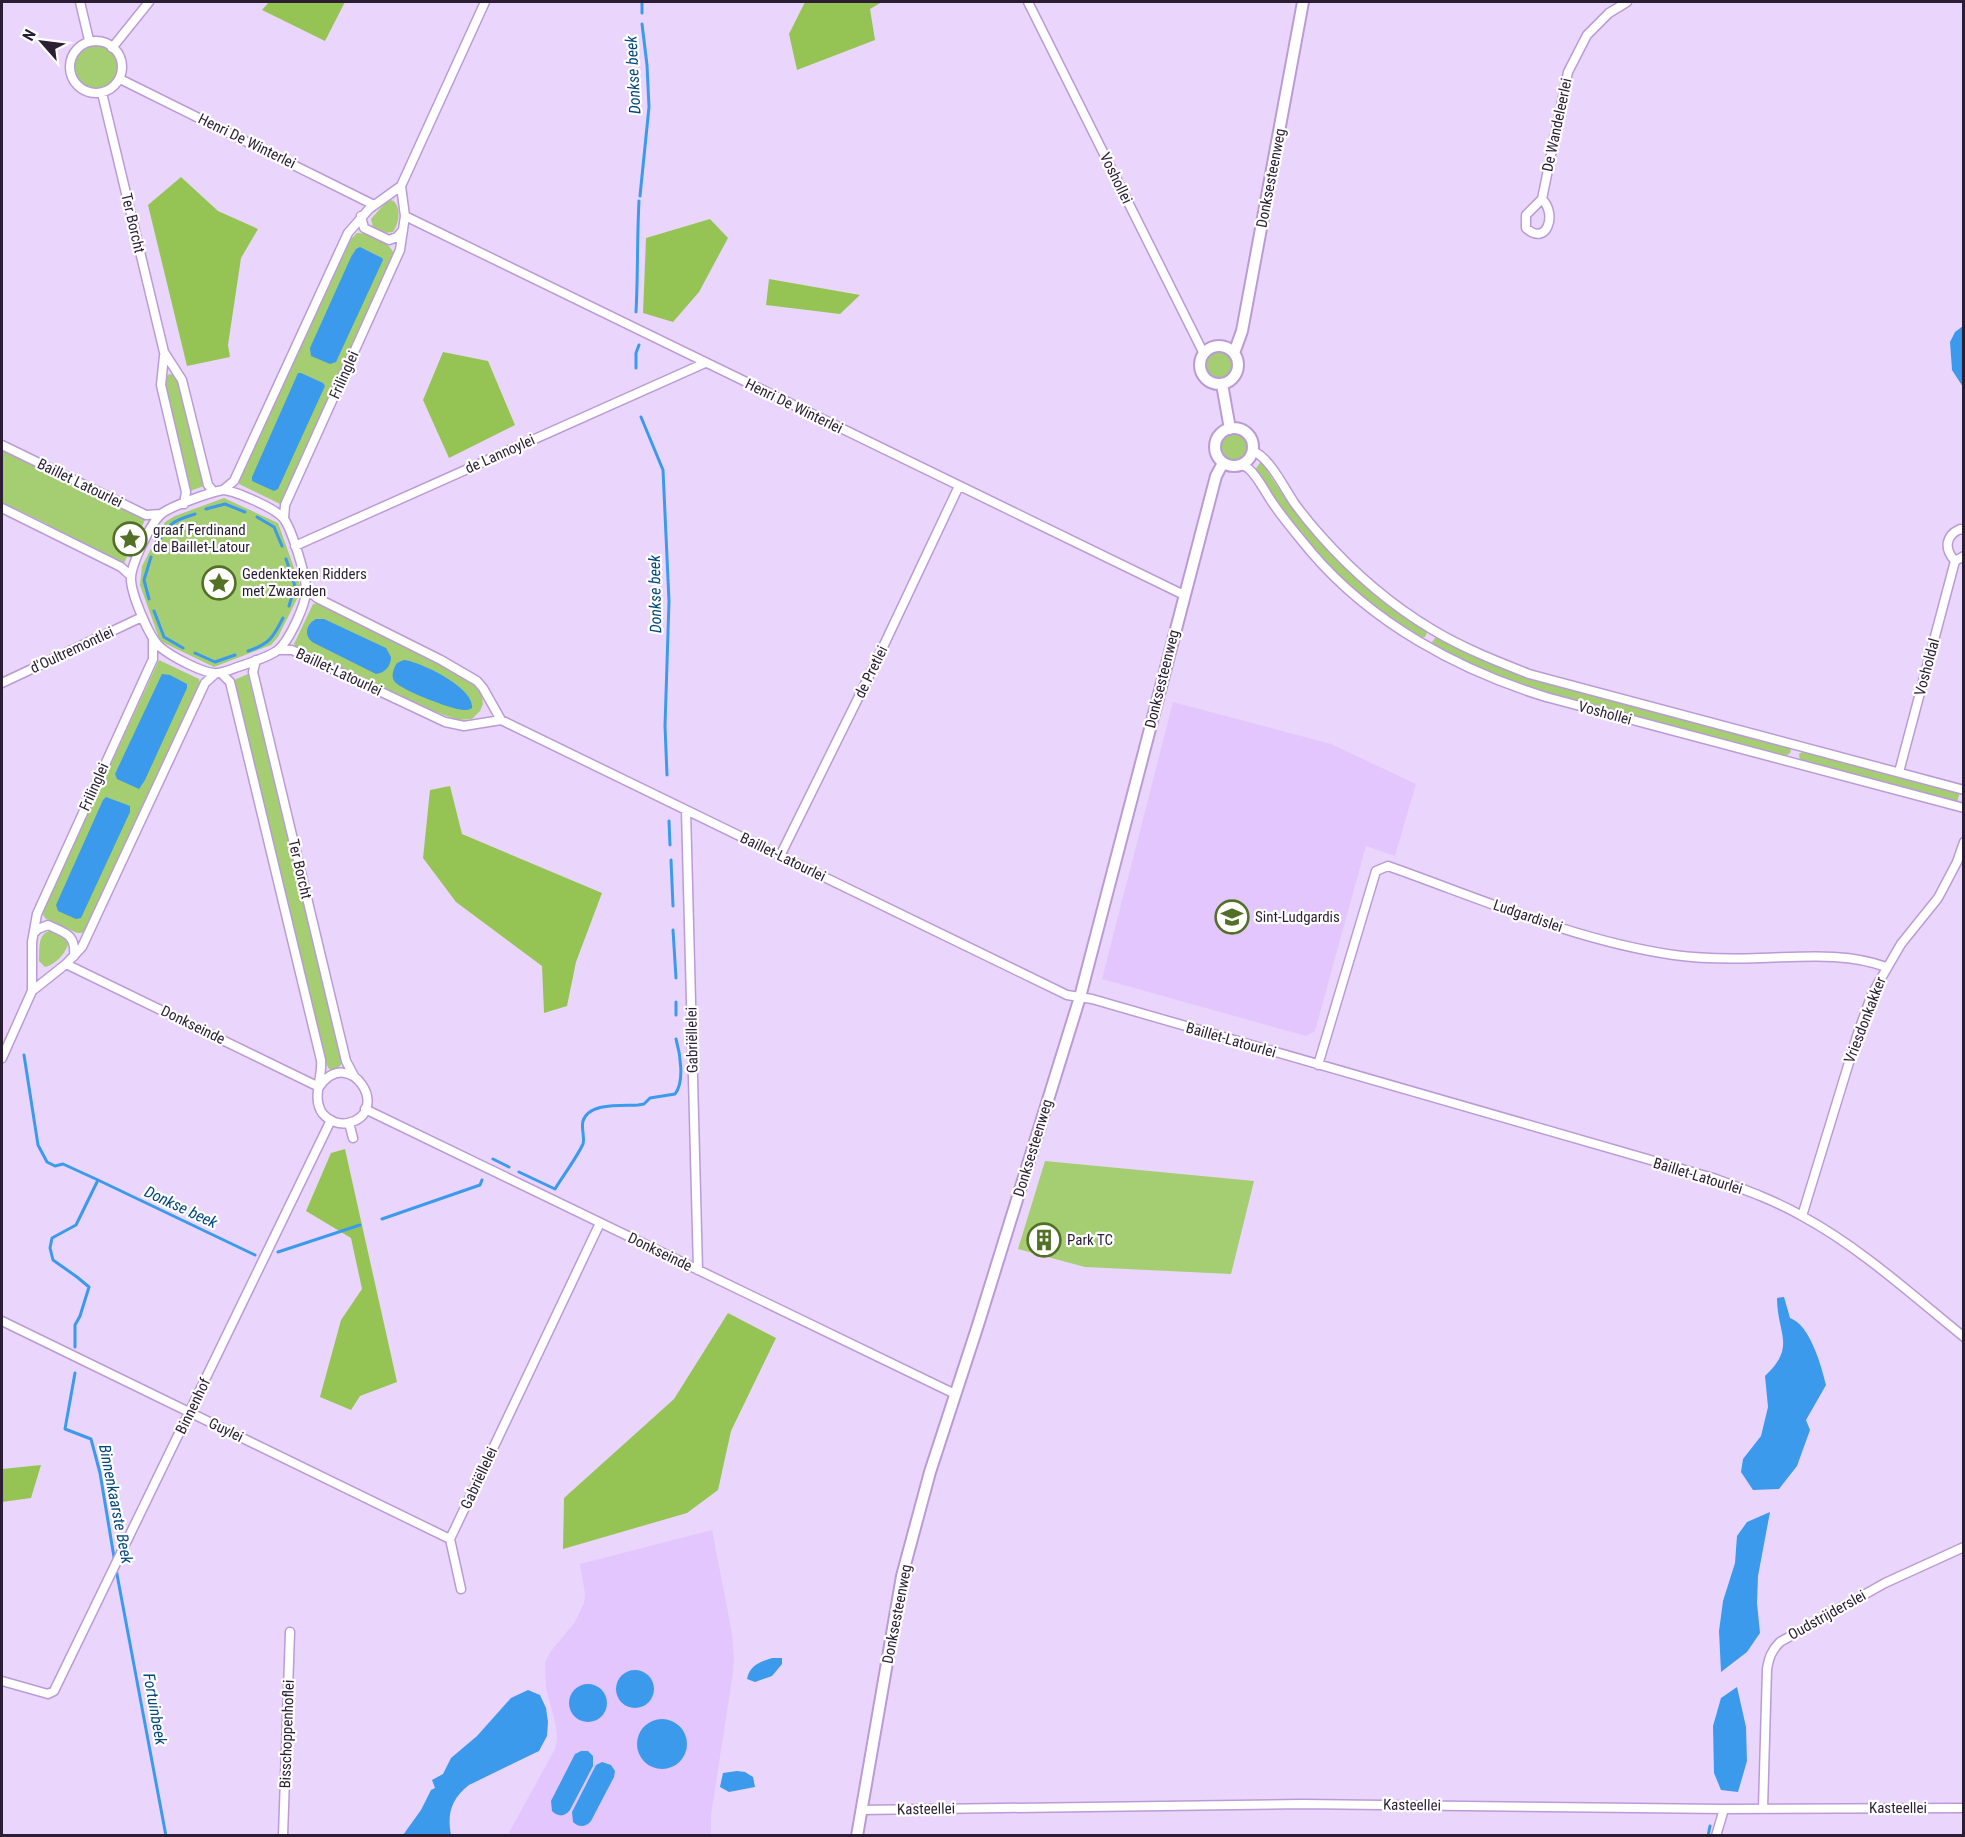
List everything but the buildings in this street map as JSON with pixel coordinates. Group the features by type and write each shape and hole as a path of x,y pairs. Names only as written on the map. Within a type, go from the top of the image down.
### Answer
{"street":[{"path":"80,2 89,40"},
{"path":"112,48 149,2"},
{"path":"224,490 234,481 348,233 361,216 401,186 485,2"},
{"name":"Voshollei","path":"1028,2 1204,354"},
{"name":"Donksesteenweg","path":"1222,384 1230,381 1237,370 1238,360 1234,353 1242,331 1304,2"},
{"name":"De Wandeleerlei","path":"1542,199 1568,72 1587,35 1609,13 1627,2"},
{"path":"89,40 102,41 112,48 121,61 120,79 109,91 102,93 95,94 80,87 74,81 71,72 71,59 74,54 89,40"},
{"name":"Henri De Winterlei","path":"120,79 374,205"},
{"name":"Ter Borcht","path":"102,93 164,352 161,385 186,492 184,504"},
{"name":"Frilinglei","path":"284,519 285,505 400,250 405,216 401,186"},
{"path":"361,216 364,228 388,240 397,237 403,230"},
{"name":"Henri De Winterlei","path":"405,216 1184,595"},
{"path":"1223,463 1232,466 1247,462 1253,451 1252,440 1238,429 1230,429 1222,384 1212,383 1202,372 1201,363 1204,354 1212,347 1228,348 1234,353"},
{"name":"Ter Borcht","path":"164,352 182,380 208,485 214,492"},
{"name":"de Lannoylei","path":"295,546 705,363"},
{"name":"Donksesteenweg","path":"857,1836 902,1576 930,1472 1080,997 1216,474 1223,463 1217,455 1215,446 1221,434 1230,429"},
{"name":"Baillet Latourlei","path":"2,445 146,515 161,514"},
{"name":"Voshollei","path":"1253,451 1264,457 1302,513 1340,557 1378,591 1434,630 1493,660 1529,674 1964,790"},
{"name":"Voshollei","path":"1240,465 1249,469 1287,523 1313,554 1379,614 1425,645 1486,676 1520,689 1964,808"},
{"name":"de Pretlei","path":"780,856 879,656 958,486"},
{"path":"2,508 121,567 131,576 142,617 153,640 183,661 218,673 278,650 306,598 306,588 295,546 284,519 279,513 235,492 224,490 161,514 143,544 131,576"},
{"path":"1964,530 1953,532 1948,538 1947,546 1955,561 1964,556"},
{"name":"Vosholdal","path":"1899,772 1955,561"},
{"path":"306,588 317,598 441,660 477,681 501,720"},
{"name":"d'Oultremontlei","path":"2,683 142,617"},
{"path":"1425,645 1434,630"},
{"name":"Frilinglei","path":"2,1058 32,991 33,934 37,915 153,658 153,640"},
{"name":"Baillet-Latourlei","path":"278,650 292,650 423,712 456,725 464,726 487,720 501,720 1067,995 1713,1179 1765,1198 1802,1216 1873,1264 1964,1337"},
{"name":"Ter Borcht","path":"256,660 253,672 255,684 346,1061 354,1076"},
{"name":"Frilinglei","path":"32,991 66,964 89,935 205,683 218,673"},
{"name":"Ter Borcht","path":"218,673 230,682 321,1060 319,1087"},
{"path":"1792,762 1796,746"},
{"name":"Gabriëllelei","path":"686,810 698,1270"},
{"name":"Vriesdonkakker","path":"1802,1216 1858,1032 1872,994 1900,944 1938,898 1957,862 1964,842"},
{"name":"Ludgardislei","path":"1318,1065 1376,871 1388,866 1581,934 1633,948 1677,956 1835,957 1871,961 1886,967"},
{"path":"33,934 38,928 48,925 68,935 74,941 74,956"},
{"name":"Donkseinde","path":"66,964 319,1087"},
{"path":"345,1072 354,1076 367,1091 365,1109 356,1120 349,1123 337,1123 323,1114 318,1103 319,1087 331,1075 345,1072"},
{"name":"Donkseinde","path":"365,1109 955,1394"},
{"name":"Binnenhof","path":"2,1681 48,1694 54,1691 331,1120"},
{"path":"349,1123 353,1138"},
{"name":"Gabriëllelei","path":"450,1539 600,1223"},
{"name":"Guylei","path":"2,1322 450,1539"},
{"path":"450,1539 461,1589"},
{"name":"Oudstrijderslei","path":"1763,1808 1767,1669 1768,1658 1774,1648 1780,1642 1885,1583 1964,1547"},
{"name":"Bisschoppenhoflei","path":"283,1836 290,1632"},
{"name":"Kasteellei","path":"861,1810 1302,1804 1724,1809 1964,1808"},
{"path":"1716,1836 1724,1809"}],"shaded area":[{"name":"Sint-Ludgardis","path":"1173,702 1331,744 1416,784 1395,856 1366,846 1315,1031 1306,1036 1102,979"},
{"path":"712,1530 732,1633 734,1657 711,1815 711,1834 700,1836 507,1836 555,1749 556,1726 546,1688 545,1662 575,1622 584,1603 585,1594 580,1564"}],"green space":[{"path":"269,2 345,2 325,41 262,10"},
{"path":"805,2 882,2 870,9 875,40 797,70 789,34"},
{"path":"96,45 111,52 118,67 111,82 96,89 81,82 74,67 81,52"},
{"path":"181,177 218,211 258,229 241,258 228,345 230,357 187,366 148,205"},
{"path":"392,200 397,206 398,220 393,232 384,233 373,228 371,219 386,202"},
{"path":"710,219 728,238 699,292 673,322 643,313 646,238"},
{"path":"357,233 378,239 394,254 280,504 239,484 239,481 351,239"},
{"path":"769,279 860,295 840,314 766,305"},
{"path":"1219,351 1229,355 1233,365 1229,375 1219,379 1209,375 1205,365 1209,355"},
{"path":"443,352 488,361 515,425 449,458 423,400"},
{"path":"169,374 178,378 204,486 190,491 164,380"},
{"path":"1234,433 1244,437 1248,447 1244,457 1234,461 1224,457 1220,447 1224,437"},
{"path":"2,449 36,466 38,470 65,483 69,482 143,518 145,520 124,563 18,510 14,511 2,505"},
{"path":"1261,461 1280,491 1326,548 1368,588 1424,629 1427,633 1425,637 1420,638 1369,601 1323,559 1287,516 1255,470"},
{"path":"224,498 278,523 300,586 297,599 278,637 271,645 214,667 160,641 140,585 142,566 165,522"},
{"path":"313,604 318,604 436,662 475,686 482,695 483,704 480,711 472,719 458,720 425,708 295,646"},
{"path":"1436,637 1494,665 1536,680 1788,747 1791,750 1785,757 1521,686 1489,674 1434,646 1432,642"},
{"path":"159,660 199,679 200,683 88,927 82,933 77,933 46,919 43,915 44,909"},
{"path":"248,674 342,1060 341,1065 335,1070 329,1069 326,1063 234,680"},
{"path":"1804,751 1960,792 1957,802 1800,761 1799,754"},
{"path":"450,786 462,834 602,893 576,962 567,1006 544,1013 542,966 456,902 423,858 430,790"},
{"path":"49,931 63,936 68,944 60,958 45,967 39,961 40,943 45,933"},
{"path":"345,1149 397,1382 360,1396 351,1410 320,1397 341,1320 362,1289 351,1238 306,1211 331,1153"},
{"path":"1045,1161 1254,1181 1231,1274 1085,1267 1018,1249"},
{"path":"728,1313 776,1338 731,1431 718,1490 687,1513 563,1549 564,1498 674,1399"},
{"path":"41,1465 31,1498 2,1502 2,1469"}],"water":[{"path":"360,247 383,260 336,362 330,364 311,356 310,348 351,257"},
{"path":"1963,326 1963,387 1952,370 1950,342 1955,332"},
{"path":"298,373 323,383 325,386 278,489 274,491 252,481 252,477"},
{"path":"316,619 324,619 386,648 391,657 389,666 385,671 376,674 312,642 307,629"},
{"path":"404,660 445,677 465,692 471,700 472,708 463,710 448,706 400,686 394,681 393,673 396,664"},
{"path":"162,674 170,675 187,684 187,688 139,789 117,779 115,774"},
{"path":"106,797 130,806 130,812 81,918 76,919 58,911 56,905"},
{"path":"1784,1297 1790,1318 1803,1329 1814,1347 1826,1385 1806,1420 1810,1430 1797,1466 1779,1489 1753,1490 1741,1472 1743,1459 1761,1436 1768,1407 1765,1376 1775,1366 1783,1348 1777,1298"},
{"path":"1770,1512 1758,1576 1757,1603 1760,1633 1747,1652 1721,1672 1719,1631 1723,1601 1735,1563 1737,1536 1747,1522"},
{"path":"772,1658 782,1658 782,1664 772,1676 755,1682 747,1679 753,1667"},
{"path":"635,1670 648,1676 654,1689 648,1702 635,1708 622,1702 616,1689 622,1676"},
{"path":"588,1684 602,1689 607,1703 602,1717 588,1722 574,1717 569,1703 574,1689"},
{"path":"1737,1687 1746,1727 1747,1761 1738,1792 1721,1790 1714,1773 1713,1726 1721,1698"},
{"path":"528,1690 540,1695 546,1708 547,1736 539,1751 463,1790 454,1801 450,1814 451,1835 403,1835 421,1810 431,1790 435,1788 432,1780 443,1774 451,1758 477,1736 511,1698"},
{"path":"657,1719 667,1719 680,1726 687,1739 687,1749 680,1762 667,1769 657,1769 648,1765 641,1758 637,1749 637,1739 641,1730 648,1723"},
{"path":"588,1751 593,1756 593,1766 570,1810 564,1815 557,1814 552,1811 551,1801 575,1754"},
{"path":"602,1762 611,1765 615,1771 614,1777 591,1821 585,1826 580,1826 573,1822 572,1812 596,1765"},
{"path":"745,1772 753,1777 755,1787 729,1792 720,1787 723,1773"}],"waterway":[{"name":"Donkse beek","path":"642,2 642,13"},
{"name":"Donkse beek","path":"640,196 649,107 642,24"},
{"name":"Donkse beek","path":"636,312 639,201"},
{"name":"Donkse beek","path":"636,368 636,353 639,345"},
{"name":"Donkse beek","path":"641,417 663,470 669,601 665,726 667,775"},
{"path":"206,509 225,504 245,512"},
{"path":"157,546 171,524 195,514"},
{"path":"257,517 274,527 282,546"},
{"path":"149,599 144,580 151,557"},
{"path":"286,559 295,586 289,606"},
{"path":"154,611 164,637 183,648"},
{"path":"248,651 261,646 270,639 283,618"},
{"path":"195,653 215,662 235,655"},
{"name":"Donkse beek","path":"669,821 670,845"},
{"name":"Donkse beek","path":"671,860 673,906"},
{"name":"Donkse beek","path":"673,930 676,978"},
{"name":"Donkse beek","path":"676,1002 676,1015"},
{"name":"Donkse beek","path":"519,1172 555,1189 583,1144 583,1121 586,1115 599,1108 644,1104 650,1098 675,1094 681,1075 676,1039"},
{"name":"Binnenkaarste Beek","path":"24,1055 38,1145 47,1162 55,1166 63,1164 98,1180 76,1225 52,1238 50,1248 53,1260 89,1287 75,1325 75,1347"},
{"name":"Donkse beek","path":"493,1159 509,1167"},
{"name":"Donkse beek","path":"98,1180 255,1255"},
{"name":"Donkse beek","path":"382,1219 480,1185 482,1180"},
{"name":"Donkse beek","path":"278,1252 360,1225"},
{"name":"Binnenkaarste Beek","path":"75,1373 65,1429 91,1439 100,1473 115,1563"},
{"name":"Fortuinbeek","path":"116,1569 166,1836"},
{"path":"1708,1836 1710,1826"}],"place":[{"name":"graaf Ferdinand de Baillet-Latour","path":"130,539"},
{"name":"Gedenkteken Ridders met Zwaarden","path":"219,583"},
{"name":"Sint-Ludgardis","path":"1232,917"},
{"name":"Park TC","path":"1044,1240"}]}
